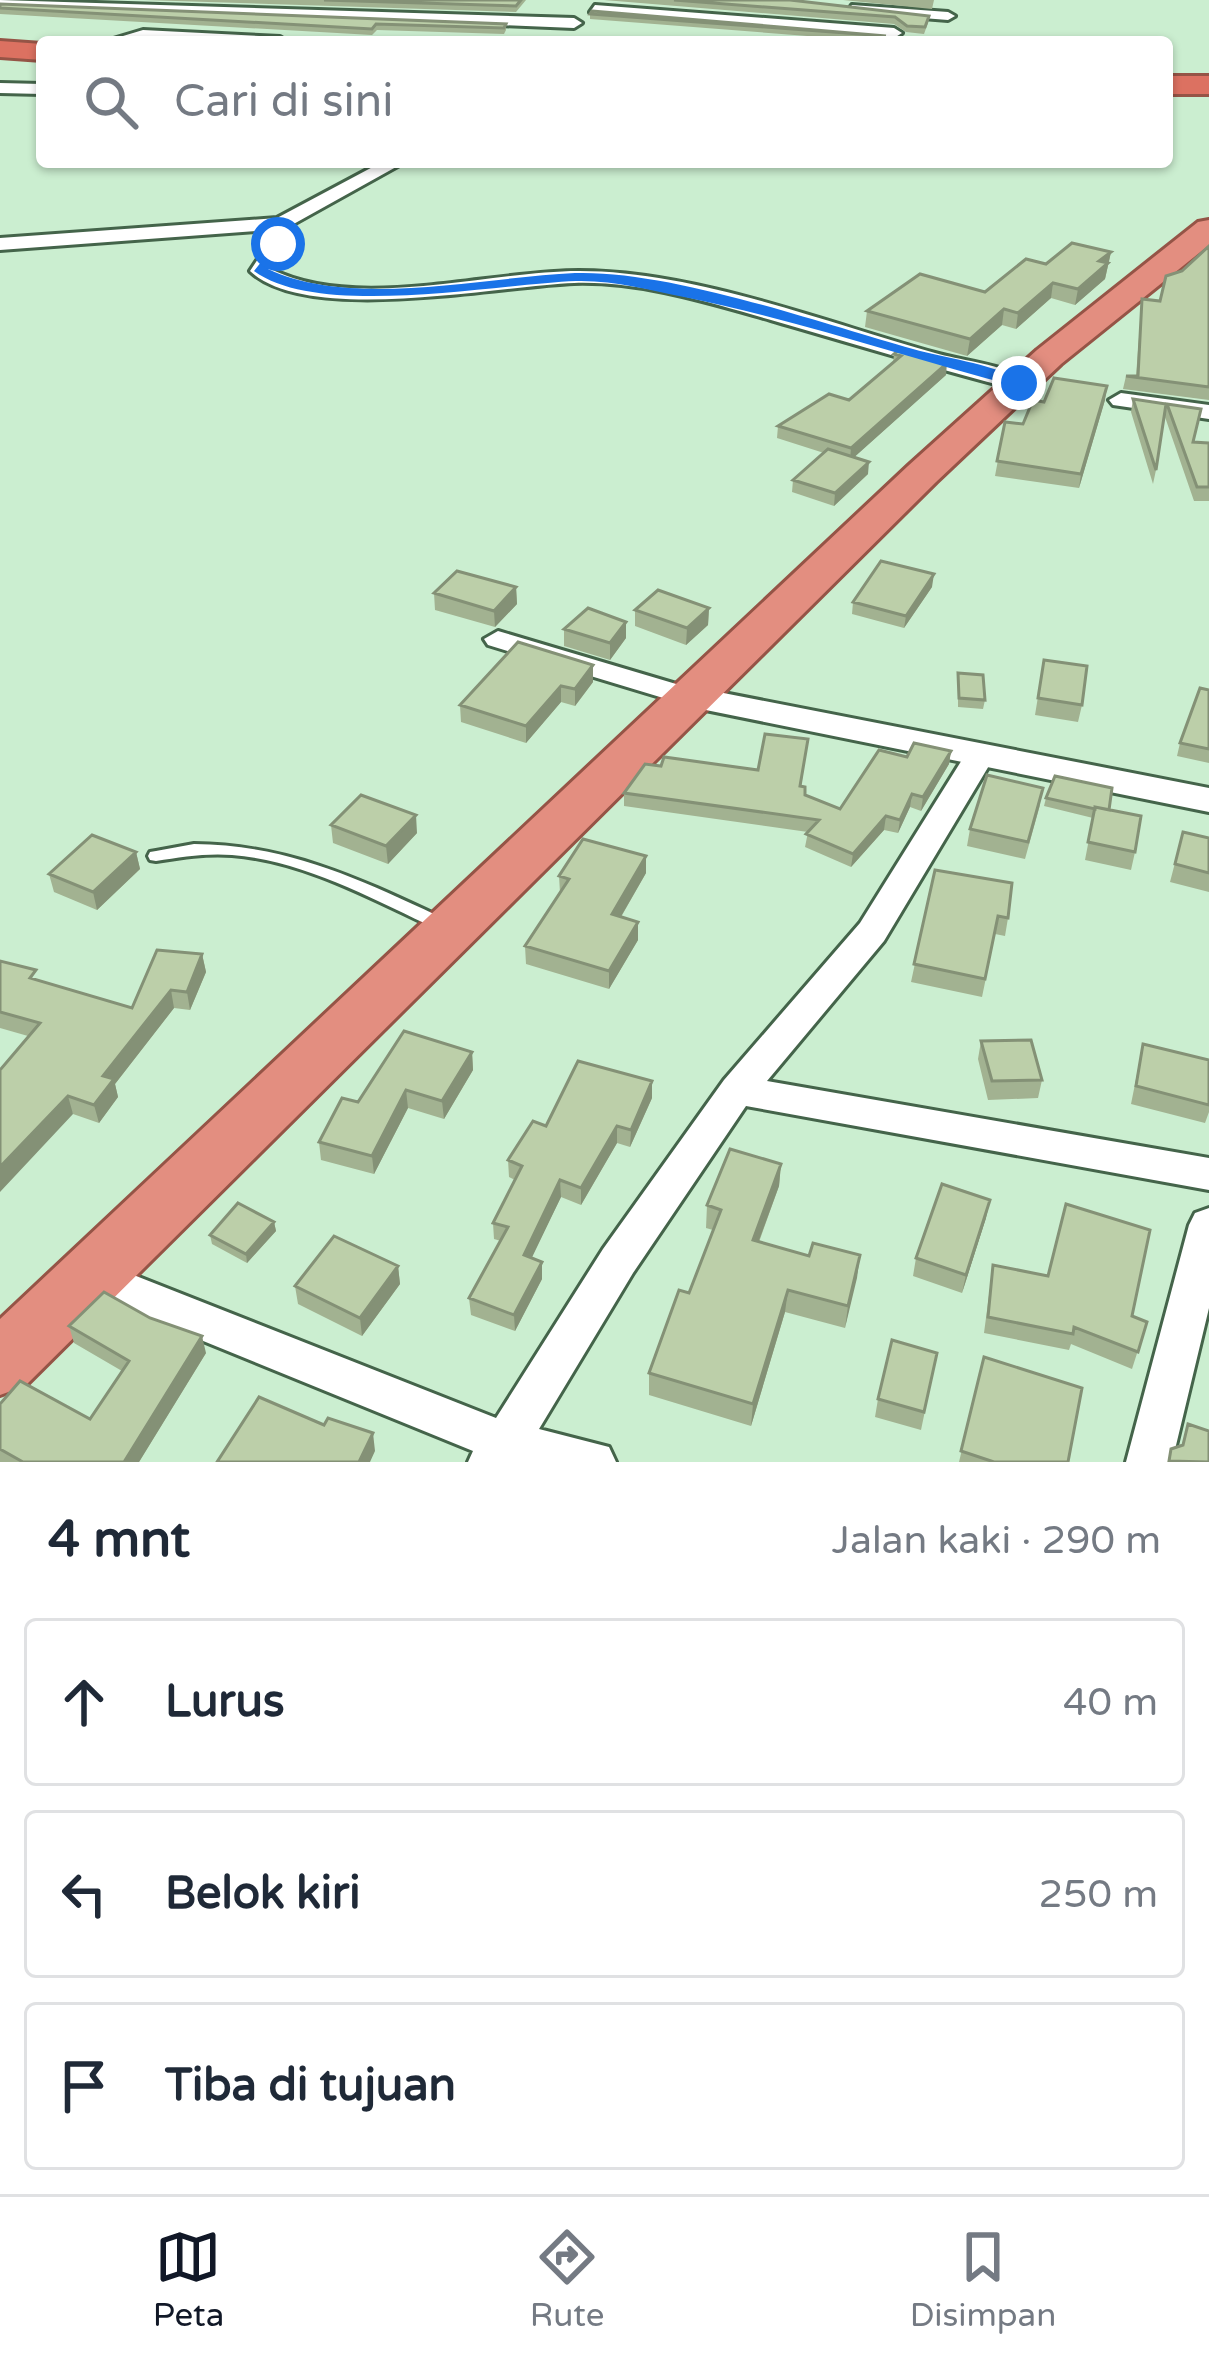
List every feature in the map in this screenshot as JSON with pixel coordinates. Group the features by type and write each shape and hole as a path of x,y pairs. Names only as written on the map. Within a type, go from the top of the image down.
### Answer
{"highway":[{"path":"0,50 36,52"},
{"path":"0,60 36,62"},
{"path":"1173,85 1209,85"},
{"path":"1173,94 1209,94"},
{"path":"0,1364 1019,383 1209,229"}],"street":[{"path":"313,32 340,0"},
{"path":"398,17 410,0"},
{"path":"464,20 476,0"},
{"path":"531,22 542,0"},
{"path":"2,2 270,6 327,14 574,23"},
{"path":"51,21 73,2"},
{"path":"117,22 138,3"},
{"path":"558,36 600,4 894,33"},
{"path":"782,24 794,4"},
{"path":"184,26 204,5"},
{"path":"248,30 270,6"},
{"path":"838,8 948,16"},
{"path":"0,88 36,89"},
{"path":"0,244 281,223 385,168"},
{"path":"281,223 278,244 260,271 287,284 413,293 578,277 617,280 723,301 1019,383"},
{"path":"1120,400 1209,412"},
{"path":"498,639 693,698 1209,800"},
{"path":"499,1452 618,1261 737,1090 872,932 980,754"},
{"path":"737,1090 1209,1174"},
{"path":"1149,1462 1209,1225"},
{"path":"93,1276 499,1452 593,1462"}],"lane":[{"path":"156,856 202,847 261,850 452,929"}],"building":[{"path":"324,0 521,0 516,6"},
{"path":"674,0 790,0 929,16 925,27 907,26 895,17"},
{"path":"0,4 506,24 504,28 376,24 372,29 0,8"},
{"path":"592,11 886,36 590,14"},
{"path":"1072,243 1111,252 1099,261 1108,263 1078,289 1053,283 1018,313 1004,309 970,339 867,311 920,274 985,292 1026,259 1046,264"},
{"path":"1209,246 1209,387 1126,376 1138,376 1142,299 1160,301 1166,276 1182,271"},
{"path":"899,350 947,363 851,448 778,426 829,394 849,400 901,356 894,354"},
{"path":"1054,378 1107,386 1081,474 997,461 1005,422 1023,424 1033,400 1044,402"},
{"path":"1133,399 1166,404 1156,470"},
{"path":"1167,404 1201,409 1193,442 1209,443 1209,487 1197,487"},
{"path":"828,449 869,462 835,493 793,480"},
{"path":"881,561 934,574 906,616 853,602"},
{"path":"457,571 516,587 494,611 434,593"},
{"path":"658,590 709,608 687,628 635,610"},
{"path":"588,608 626,622 610,643 564,629"},
{"path":"518,642 593,665 575,689 561,686 526,726 460,705"},
{"path":"1044,660 1087,666 1082,705 1038,698"},
{"path":"958,673 983,675 985,700 959,698"},
{"path":"1200,688 1209,690 1209,749 1180,743"},
{"path":"765,734 808,739 800,786 805,787 805,795 840,809 879,750 907,757 914,743 951,751 923,797 912,794 900,820 886,816 853,854 806,834 819,820 624,793 645,764 661,766 664,757 758,770"},
{"path":"987,775 1043,788 1028,842 970,829"},
{"path":"1055,776 1112,788 1109,810 1046,798"},
{"path":"361,795 416,815 386,846 331,825"},
{"path":"1095,807 1141,816 1135,852 1088,842"},
{"path":"1183,832 1209,838 1209,873 1175,864"},
{"path":"92,835 136,852 93,892 49,874"},
{"path":"583,839 646,856 612,914 638,922 609,971 525,946 569,879 559,876"},
{"path":"935,870 1012,883 1008,918 998,916 985,979 914,964"},
{"path":"157,950 202,954 187,992 171,990 103,1076 114,1079 94,1105 68,1096 0,1167 0,1070 40,1023 0,1012 0,961 36,970 30,978 132,1008"},
{"path":"404,1031 472,1052 442,1101 406,1090 372,1156 319,1142 342,1098 358,1102"},
{"path":"1031,1040 1042,1080 992,1081 981,1041"},
{"path":"1143,1044 1209,1060 1209,1105 1136,1086"},
{"path":"578,1061 652,1081 631,1130 617,1126 581,1188 560,1180 524,1255 542,1262 514,1315 469,1298 508,1227 493,1223 522,1166 508,1160 533,1121 546,1126"},
{"path":"730,1149 781,1164 753,1240 809,1256 813,1243 860,1255 848,1306 788,1290 753,1404 649,1373 679,1290 689,1293 721,1210 707,1205"},
{"path":"942,1184 990,1200 966,1275 916,1258"},
{"path":"238,1203 274,1222 246,1254 210,1235"},
{"path":"1066,1204 1150,1230 1132,1316 1147,1322 1138,1352 1074,1327 1073,1334 988,1317 993,1265 1048,1276"},
{"path":"334,1236 398,1266 360,1318 295,1286"},
{"path":"104,1292 150,1318 202,1336 124,1462 23,1462 0,1449 0,1404 20,1381 90,1419 129,1361 69,1326"},
{"path":"892,1340 937,1353 924,1412 878,1399"},
{"path":"984,1357 1082,1388 1068,1462 994,1462 961,1451"},
{"path":"259,1397 324,1425 328,1418 373,1433 359,1462 217,1462"},
{"path":"1188,1424 1209,1431 1209,1462 1169,1461 1171,1449 1183,1445"}],"route":[{"path":"278,244 260,271 287,284 413,293 578,277 617,280 723,301 1019,383"}]}
